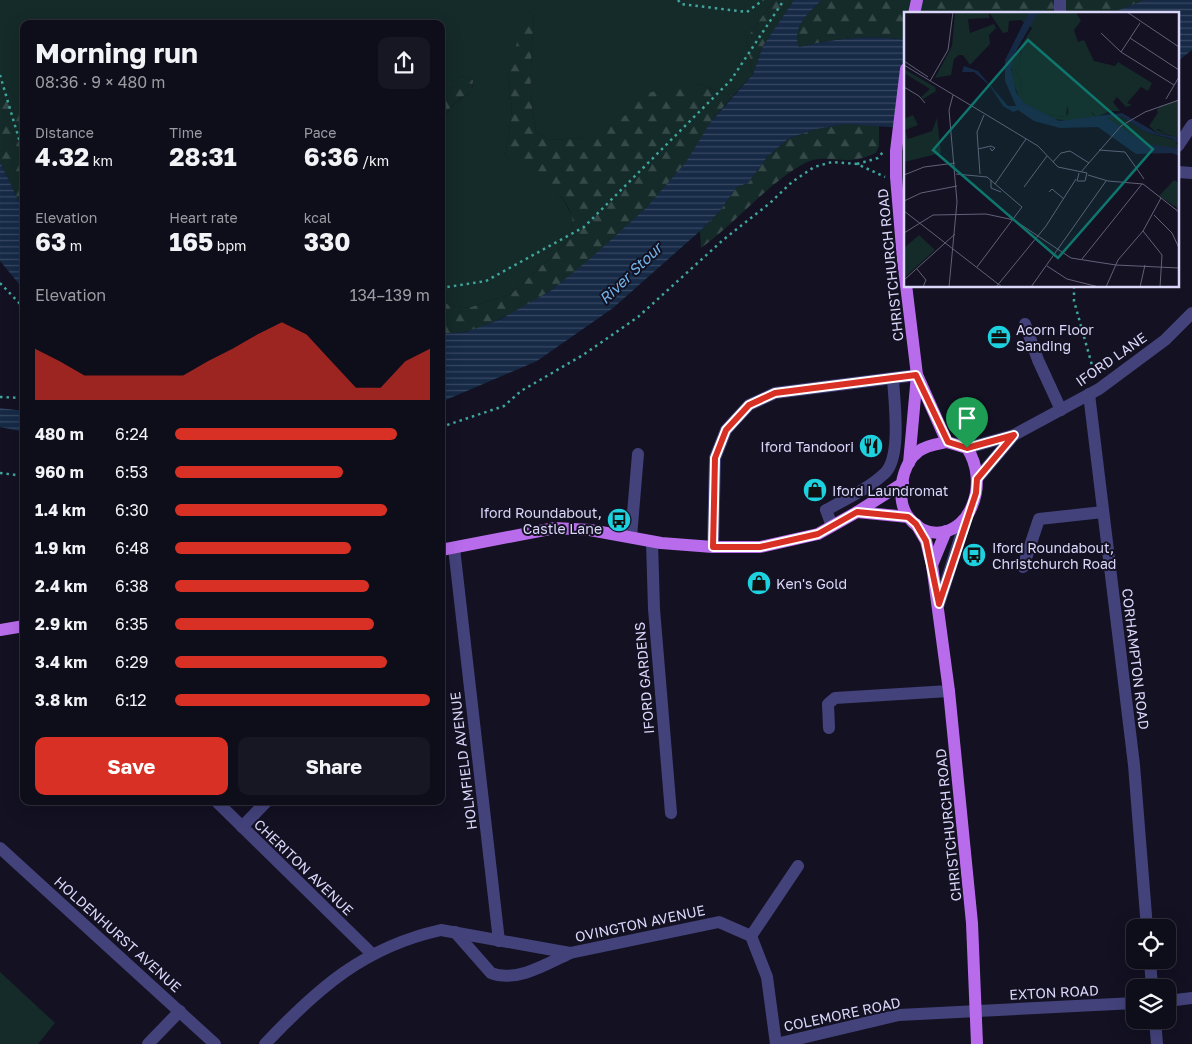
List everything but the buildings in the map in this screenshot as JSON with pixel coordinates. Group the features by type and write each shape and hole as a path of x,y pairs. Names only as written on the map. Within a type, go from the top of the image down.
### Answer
{"main road":[{"name":"CHRISTCHURCH ROAD","path":"904,79 890,151 896,177 904,259"},
{"name":"CHRISTCHURCH ROAD","path":"907,288 916,375 909,463"},
{"name":"CHRISTCHURCH ROAD","path":"916,375 948,442"},
{"path":"857,512 912,521 930,533 946,532 960,526 967,516 976,493 977,479 972,457 967,448 948,442 932,444 918,452 909,463 904,474 902,500 912,521"},
{"path":"447,549 555,528 631,537 652,542 713,547 760,547 818,534 903,483"},
{"name":"CHRISTCHURCH ROAD","path":"912,521 926,541 939,604 972,923 976,1044"},
{"path":"932,565 946,532"},
{"path":"0,630 20,627"}],"street":[{"path":"1180,143 1192,125"},
{"name":"IFORD LANE","path":"967,448 1014,435 1094,392 1165,340 1192,313"},
{"path":"1025,324 1038,360 1061,410"},
{"path":"713,547 715,458 726,430 749,405 775,393 916,375"},
{"path":"832,526 826,510 866,487 886,472 892,459 895,442 893,378"},
{"name":"CORHAMPTON ROAD","path":"1094,392 1102,512 1134,765 1146,919"},
{"name":"IFORD LANE","path":"977,479 1014,435"},
{"path":"631,537 638,454"},
{"path":"1022,567 1039,519 1102,512"},
{"name":"CHRISTCHURCH ROAD","path":"939,604 967,516"},
{"name":"IFORD GARDENS","path":"652,542 654,609 670,813"},
{"name":"HOLMFIELD AVENUE","path":"447,549 499,942"},
{"path":"829,728 828,704 835,698 949,691"},
{"name":"CHERITON AVENUE","path":"220,805 372,954"},
{"path":"242,827 263,805"},
{"name":"HOLDENHURST AVENUE","path":"0,848 215,1044"},
{"path":"776,1044 767,977 751,936 798,866"},
{"name":"OVINGTON AVENUE","path":"455,932 491,973 499,976 509,976 540,967 570,953 719,922 751,936"},
{"name":"OVINGTON AVENUE","path":"265,1044 317,994 348,968 372,954 421,934 441,930 499,942 570,953"},
{"path":"1176,1000 1192,998"},
{"name":"EXTON ROAD","path":"975,1012 1126,1004"},
{"path":"148,1044 180,1011"},
{"name":"COLEMORE ROAD","path":"776,1044 899,1015 975,1012"},
{"path":"1156,1029 1157,1044"}],"path":[{"path":"678,0 682,4 747,12 763,0"},
{"path":"445,287 486,282 584,227 731,80 784,0"},
{"path":"0,75 20,142"},
{"path":"445,426 504,406 521,391 583,355 638,317 723,240 770,204 792,182 814,167 832,162 857,164 878,158 890,151"},
{"path":"857,164 884,177 896,177"},
{"path":"0,283 20,304"},
{"path":"1074,288 1074,301 1094,392"},
{"path":"0,397 20,398"},
{"path":"0,473 20,476"}],"green space":[{"path":"0,0 774,0 746,39 753,74 733,96 697,84 582,138 549,140 536,131 533,117 531,73 534,15 528,11 508,75 512,110 505,158 535,173 553,187 572,217 572,237 511,294 468,308 445,304 445,118 453,106 472,91 473,80 461,76 445,86 445,20 20,20 20,102 0,81"},
{"path":"774,0 794,0 763,46 753,74 746,39"},
{"path":"822,0 1145,0 1113,12 904,12 904,40 865,37 799,47 798,33 807,15"},
{"path":"528,11 534,15 531,73 533,117 536,131 549,140 582,138 628,114 641,94 697,84 733,96 709,125 685,164 641,214 587,263 558,285 498,320 468,331 445,334 445,304 468,308 511,294 572,237 572,217 563,199 535,174 505,158 512,110 508,75 522,24"},
{"path":"461,76 473,80 472,91 452,106 446,115 445,121 445,86"},
{"path":"0,81 20,102 20,204 0,162"},
{"path":"844,124 879,125 879,146 876,153 851,160 818,159 805,163 778,181 701,248 700,231 719,212 737,187 748,183 768,156 788,139 812,130"},
{"path":"0,972 55,1023 38,1044 0,1044"}],"water":[{"name":"River Stour","path":"794,0 822,0 807,15 800,27 797,40 799,47 865,37 904,40 904,128 844,124 812,130 788,139 768,156 748,183 737,187 719,212 700,231 613,308 537,361 445,400 445,334 466,332 501,319 550,291 591,258 646,208 686,162 710,123 753,74 763,46"},
{"path":"1145,0 1192,0 1192,50 1180,59 1180,12 1113,12"},
{"path":"0,162 20,204 20,285 0,261"},
{"path":"0,408 20,410 20,431 0,427"}],"place":[{"name":"Acorn Floor Sanding","path":"999,337"},
{"name":"Iford Tandoori","path":"871,446"},
{"name":"Iford Laundromat","path":"815,490"},
{"name":"Iford Roundabout, Castle Lane","path":"619,520"},
{"name":"Iford Roundabout, Christchurch Road","path":"974,555"},
{"name":"Ken's Gold","path":"759,583"}],"route":[{"path":"916,375 948,442 967,448 1014,435 977,479 976,493 939,604 926,541 916,524 908,517 857,512 818,534 760,547 713,547 715,458 726,430 749,405 775,393 808,387 916,375"}]}
